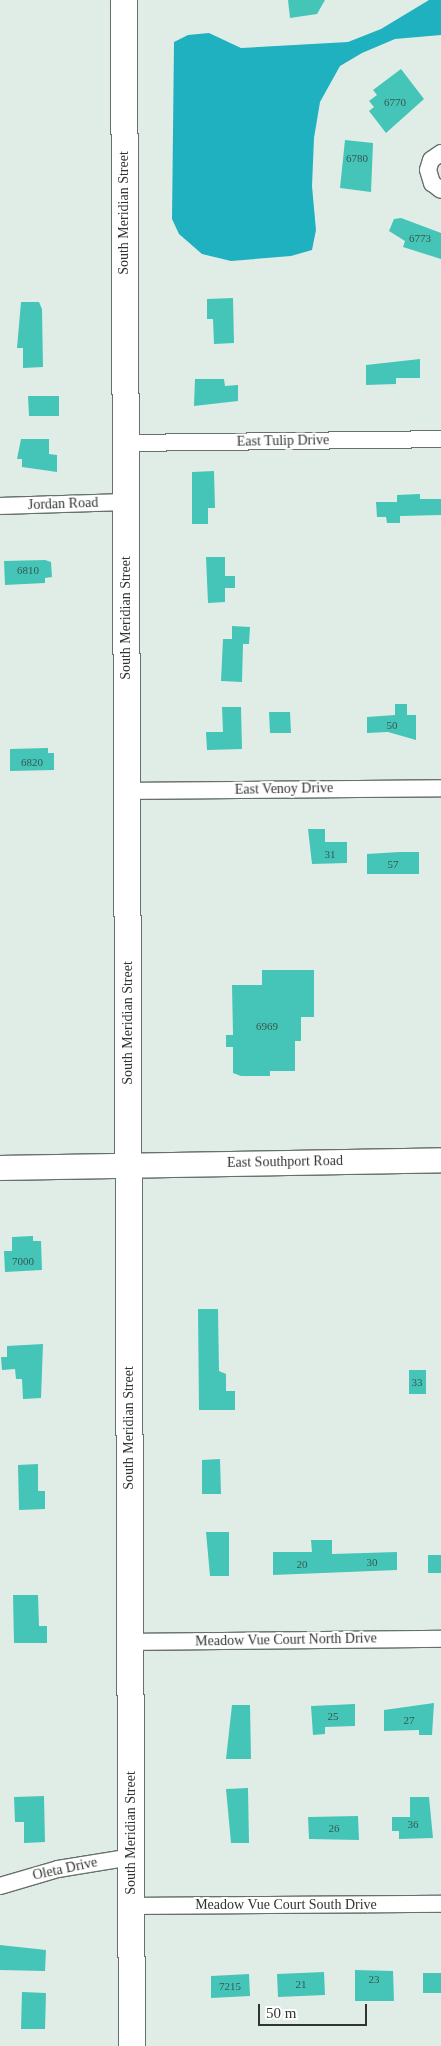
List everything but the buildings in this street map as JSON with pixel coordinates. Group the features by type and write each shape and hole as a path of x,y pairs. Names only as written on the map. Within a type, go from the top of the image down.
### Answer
{"main road":[{"name":"South Meridian Street","path":"124,0 132,2046"},
{"name":"East Southport Road","path":"0,1168 441,1160"}],"street":[{"path":"441,153 431,160 428,170 432,183 441,190"},
{"name":"East Tulip Drive","path":"125,443 441,439"},
{"name":"Jordan Road","path":"0,506 126,502"},
{"name":"East Venoy Drive","path":"127,790 441,788"},
{"name":"Meadow Vue Court North Drive","path":"130,1642 441,1639"},
{"name":"Oleta Drive","path":"0,1886 58,1868 131,1858"},
{"name":"Meadow Vue Court South Drive","path":"132,1906 441,1904"}],"water":[{"path":"429,0 441,0 441,35 395,39 362,53 340,66 320,102 314,138 312,186 316,230 312,250 291,256 231,261 202,254 179,234 172,219 174,42 188,35 209,33 241,48 348,42 381,29"}]}
